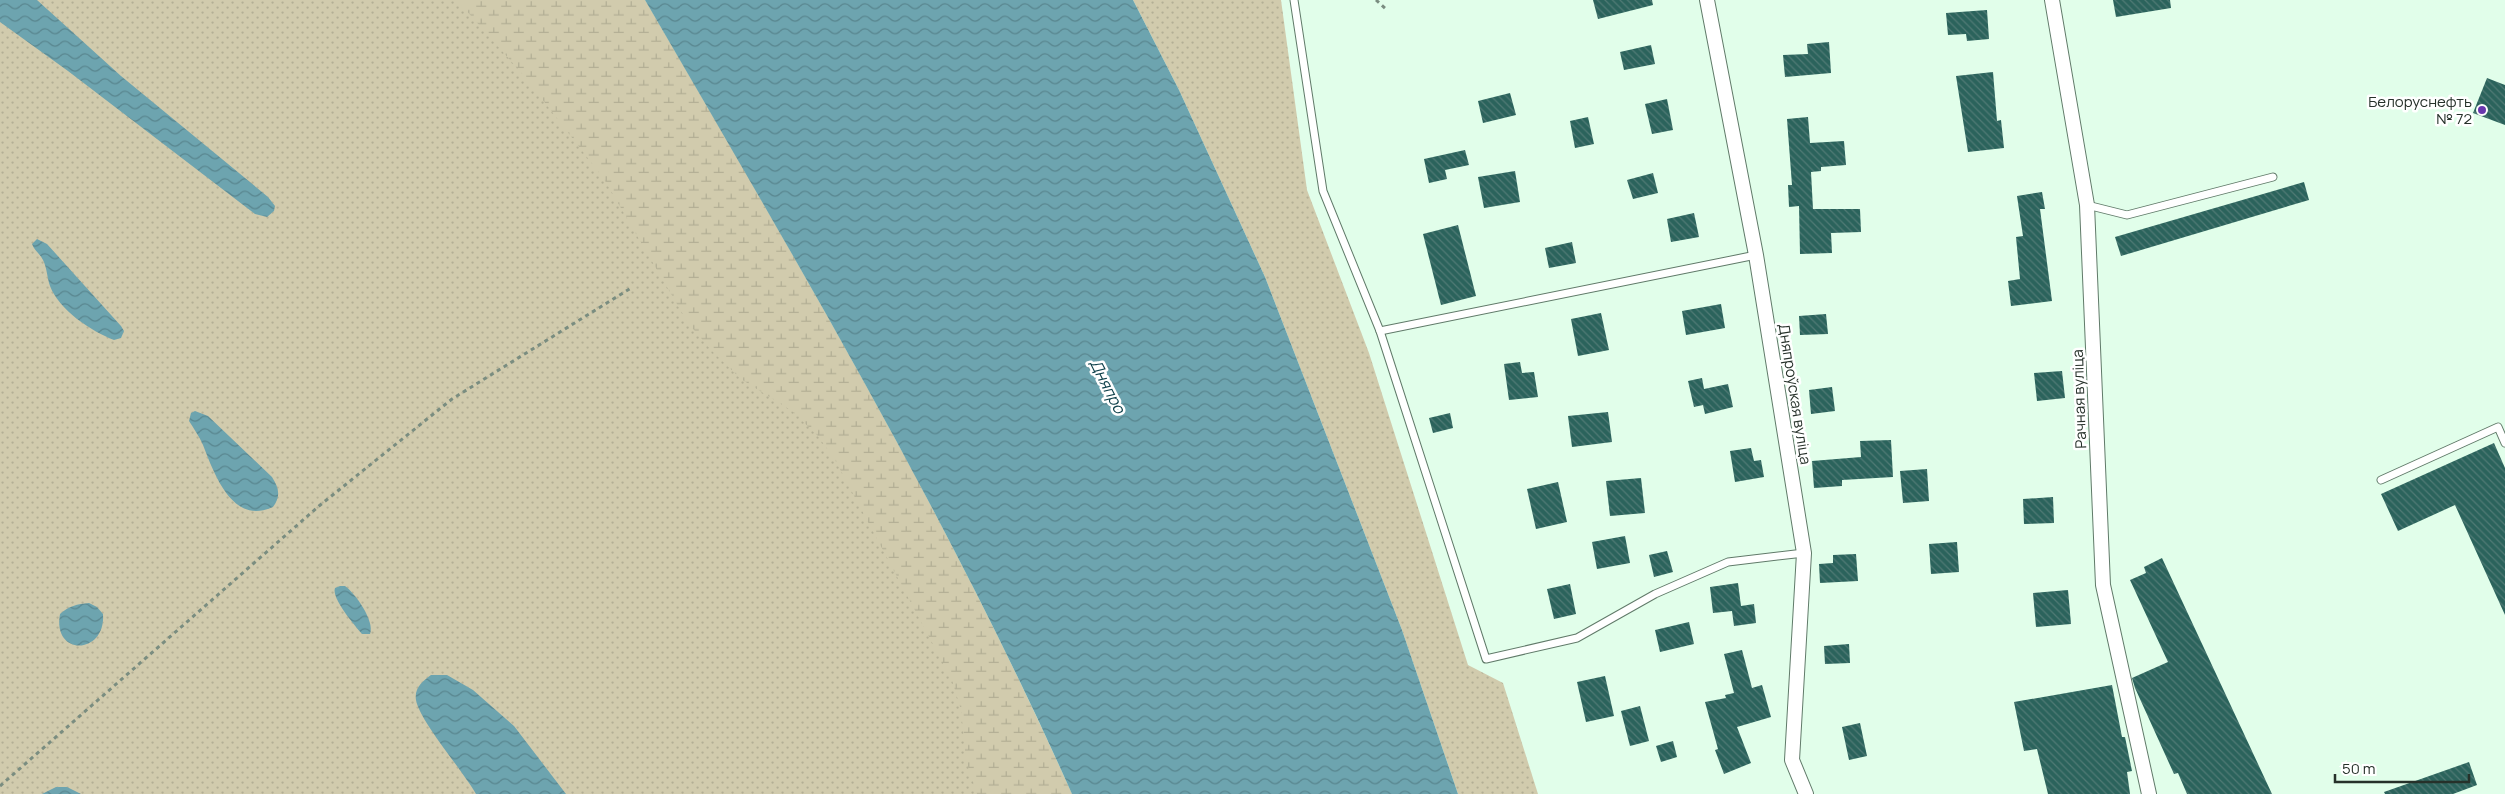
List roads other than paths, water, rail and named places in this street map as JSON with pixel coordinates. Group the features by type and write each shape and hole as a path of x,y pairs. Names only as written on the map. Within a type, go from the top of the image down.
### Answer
{"street":[{"name":"Дняпроўская вуліца","path":"1707,0 1756,255 1804,553 1792,760 1806,794"},
{"name":"Рачная вуліца","path":"2052,0 2087,205 2103,585 2149,794"}],"lane":[{"path":"1294,0 1323,191 1380,331 1486,659 1577,638 1654,594 1728,562 1804,553"},
{"path":"2087,205 2127,215 2273,177"},
{"path":"1380,331 1756,255"},
{"path":"2381,480 2498,428 2505,443"}],"water":[{"path":"0,0 37,0 121,76 268,197 275,206 274,211 267,217 255,214 68,71 0,22"},
{"name":"Дняпро","path":"645,0 1133,0 1179,90 1265,277 1402,630 1458,794 1072,794 1025,692 923,491 814,293"},
{"path":"37,239 47,244 121,326 124,331 121,338 114,340 86,325 68,311 54,295 43,260 32,244"},
{"path":"195,411 208,416 272,477 278,492 273,507 259,511 246,509 227,494 219,482 203,445 189,421 191,413"},
{"path":"345,586 359,601 370,622 370,634 362,634 340,605 335,588"},
{"path":"89,603 97,607 103,614 102,628 89,643 80,646 71,644 64,638 60,628 60,614 73,606"},
{"path":"431,675 447,675 473,690 514,726 566,794 476,794 419,709 416,692 422,682"},
{"path":"56,787 67,787 81,794 42,794"}],"place":[{"name":"Белоруснефть № 72","path":"2482,110"}]}
